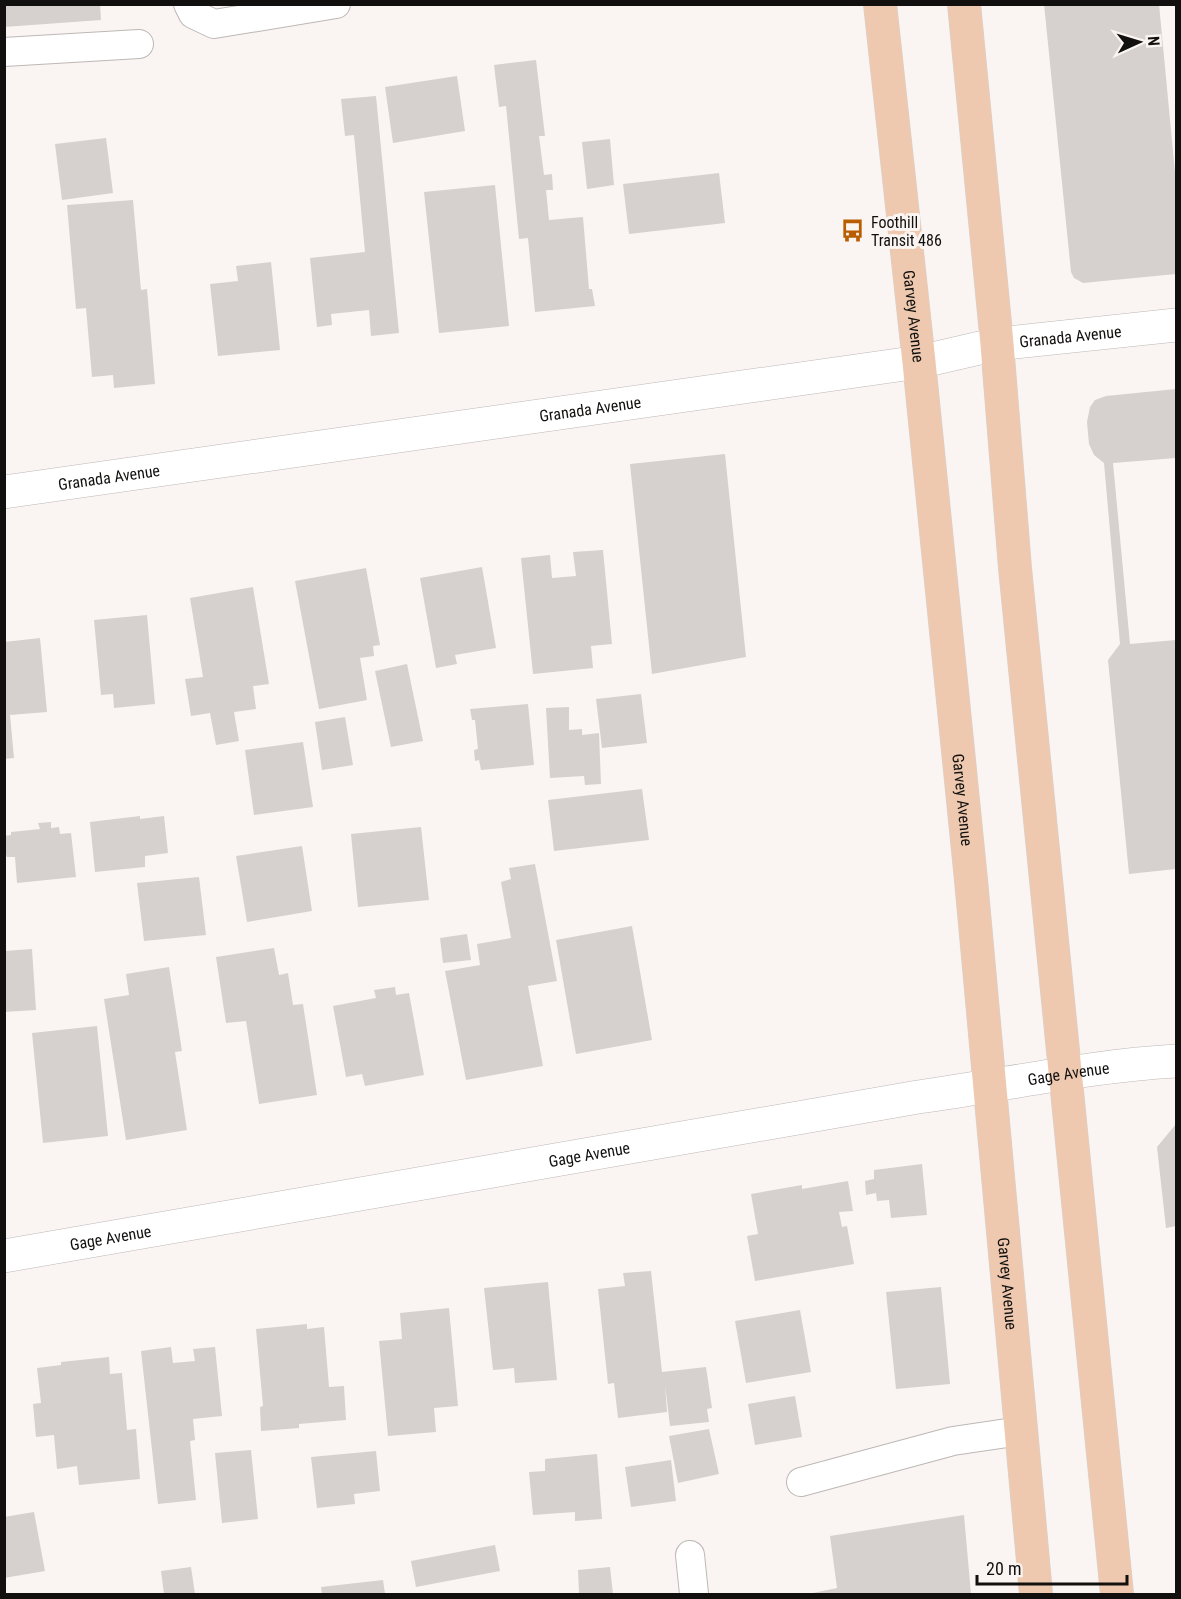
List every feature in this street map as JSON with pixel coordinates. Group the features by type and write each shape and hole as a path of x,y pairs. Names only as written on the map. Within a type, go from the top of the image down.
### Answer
{"main road":[{"name":"Garvey Avenue","path":"880,4 919,362 990,1087 1036,1594"},
{"path":"964,4 997,344 1015,568 1117,1594"}],"street":[{"name":"Granada Avenue","path":"4,492 919,362 997,344 1176,325"},
{"name":"Gage Avenue","path":"4,1256 990,1087 1065,1072 1176,1061"}],"lane":[{"path":"188,4 193,14 214,24 336,4"},
{"path":"4,52 139,44"},
{"path":"801,1482 954,1441 1021,1431"},
{"path":"690,1555 694,1594"}],"building":[{"path":"4,4 100,4 101,20 4,27"},
{"path":"1044,4 1159,4 1176,183 1176,274 1083,283 1074,278 1071,272"},
{"path":"536,60 545,136 539,136 544,175 552,174 553,190 546,190 549,220 583,217 589,289 592,289 595,306 535,312 528,238 519,239 506,106 499,107 494,65"},
{"path":"457,76 465,131 393,143 385,87"},
{"path":"376,96 399,333 371,336 369,310 331,314 332,325 317,327 310,258 365,252 354,135 345,136 341,99"},
{"path":"106,138 113,193 62,200 55,144"},
{"path":"610,139 614,185 587,189 582,142"},
{"path":"719,173 725,223 629,234 623,184"},
{"path":"495,185 509,326 439,333 424,192"},
{"path":"133,200 141,290 147,289 155,384 114,388 113,375 92,377 86,308 76,309 67,205"},
{"path":"271,262 280,350 218,356 210,284 238,281 236,266"},
{"path":"1176,389 1176,458 1113,463 1130,644 1176,640 1176,869 1129,874 1108,660 1120,644 1104,463 1094,455 1089,444 1087,422 1090,407 1095,400 1106,396"},
{"path":"725,454 746,657 652,674 630,464"},
{"path":"603,550 612,644 591,646 593,668 533,674 521,558 550,555 552,578 576,576 573,552"},
{"path":"482,567 496,648 455,655 457,664 436,668 420,578"},
{"path":"366,568 380,645 373,646 374,656 360,658 367,700 319,709 295,581"},
{"path":"253,587 269,684 253,686 256,709 234,712 239,741 216,745 210,713 191,716 185,679 203,677 190,598"},
{"path":"147,615 155,704 114,708 113,694 101,695 94,620"},
{"path":"40,638 47,712 10,715 14,758 4,759 4,642"},
{"path":"407,664 423,741 391,747 375,671"},
{"path":"641,694 647,743 602,748 596,699"},
{"path":"528,704 534,765 481,770 479,760 475,761 474,750 478,749 475,720 472,720 470,709"},
{"path":"569,707 569,730 582,729 582,735 599,733 601,784 585,785 584,776 550,778 546,708"},
{"path":"345,717 353,765 322,770 315,722"},
{"path":"303,742 313,807 254,815 245,750"},
{"path":"642,789 649,840 554,851 548,800"},
{"path":"140,816 140,819 164,816 168,853 145,856 145,867 95,872 90,822"},
{"path":"51,822 51,828 59,827 60,834 71,833 76,877 17,883 15,857 7,857 4,850 4,836 11,835 11,832 40,829 38,823"},
{"path":"421,827 429,900 358,907 351,834"},
{"path":"302,846 312,911 247,922 236,856"},
{"path":"535,864 557,981 528,986 543,1066 466,1080 445,971 480,965 477,944 511,938 501,882 511,879 509,868"},
{"path":"199,877 206,935 144,941 137,883"},
{"path":"632,926 652,1040 576,1054 556,940"},
{"path":"467,934 471,960 443,963 440,938"},
{"path":"274,948 279,975 288,973 293,1005 303,1004 317,1095 259,1104 246,1021 226,1023 216,957"},
{"path":"32,949 36,1010 4,1012 4,951"},
{"path":"169,967 182,1051 175,1052 187,1130 126,1140 104,999 129,995 126,974"},
{"path":"395,987 396,995 409,993 424,1075 365,1086 362,1074 346,1077 333,1006 376,998 374,990"},
{"path":"97,1026 108,1136 43,1143 32,1033"},
{"path":"1176,1124 1176,1226 1166,1228 1157,1147"},
{"path":"922,1164 927,1215 891,1218 889,1200 877,1201 876,1193 866,1195 865,1181 874,1179 874,1170"},
{"path":"848,1181 853,1211 839,1212 842,1227 847,1226 854,1264 755,1281 747,1236 758,1234 751,1194 802,1185 802,1189"},
{"path":"651,1271 662,1372 706,1367 712,1408 707,1409 709,1422 670,1426 665,1385 667,1412 618,1418 614,1383 608,1384 598,1289 625,1286 623,1273"},
{"path":"548,1282 557,1380 515,1383 514,1368 493,1370 484,1288"},
{"path":"941,1287 950,1384 896,1389 886,1292"},
{"path":"449,1308 458,1406 434,1408 436,1432 388,1436 379,1341 402,1339 400,1313"},
{"path":"800,1310 811,1372 746,1383 735,1321"},
{"path":"307,1324 307,1329 324,1327 329,1387 344,1386 346,1420 299,1424 299,1428 261,1431 260,1407 263,1406 256,1329"},
{"path":"171,1347 173,1363 195,1361 193,1349 215,1347 222,1416 193,1419 195,1440 190,1441 196,1500 158,1504 141,1351"},
{"path":"109,1357 110,1374 122,1373 127,1430 136,1429 140,1479 79,1485 77,1466 57,1469 54,1435 36,1437 33,1404 41,1403 37,1368 61,1365 61,1362"},
{"path":"795,1396 802,1437 755,1445 748,1404"},
{"path":"709,1429 719,1474 678,1483 669,1436"},
{"path":"251,1450 258,1519 222,1523 215,1453"},
{"path":"376,1451 380,1491 354,1494 355,1504 317,1508 311,1457"},
{"path":"597,1454 602,1519 575,1521 575,1512 533,1515 529,1472 545,1471 545,1459"},
{"path":"671,1460 676,1501 631,1507 625,1467"},
{"path":"34,1512 45,1571 4,1578 4,1517"},
{"path":"964,1515 971,1594 808,1594 837,1588 830,1536"},
{"path":"495,1545 500,1571 416,1587 411,1561"},
{"path":"191,1567 195,1594 164,1594 161,1571"},
{"path":"610,1567 613,1594 579,1594 578,1570"},
{"path":"383,1580 385,1594 322,1594 321,1587"}],"place":[{"name":"Foothill Transit 486","path":"853,231"}]}
